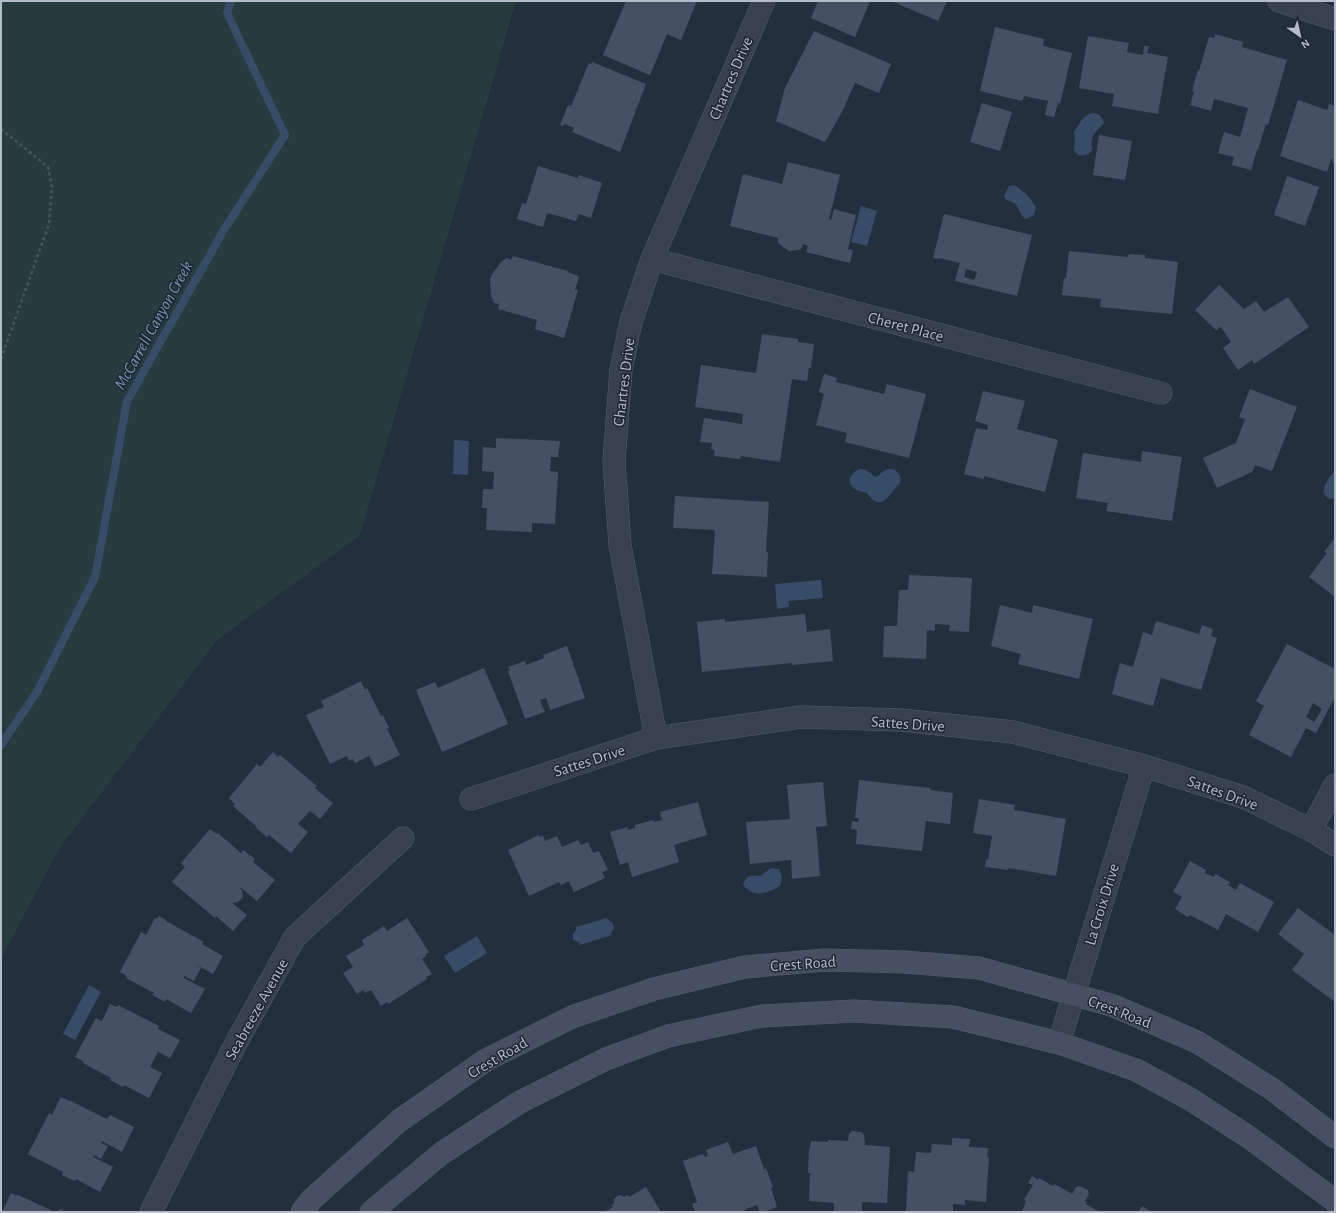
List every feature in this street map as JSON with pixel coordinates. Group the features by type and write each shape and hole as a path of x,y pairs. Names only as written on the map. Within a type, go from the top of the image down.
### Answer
{"main road":[{"name":"Crest Road","path":"302,1212 311,1200 399,1121 486,1060 572,1017 654,988 745,967 825,960 904,962 979,968 1114,1006 1197,1042 1272,1089 1335,1137"},
{"path":"372,1212 442,1153 520,1102 606,1059 668,1036 762,1016 854,1011 953,1017 1059,1043 1136,1070 1190,1099 1250,1138 1335,1201"}],"street":[{"name":"Chartres Drive","path":"656,738 620,545 614,461 621,370 631,322 652,259 764,1"},
{"path":"1279,1 1335,20"},
{"name":"Cheret Place","path":"652,259 1161,392"},
{"name":"Sattes Drive","path":"471,799 656,738 801,717 901,720 1013,732 1144,766 1244,797 1311,830 1335,845"},
{"name":"La Croix Drive","path":"1059,1043 1144,766"},
{"path":"1311,830 1335,785"},
{"name":"Seabreeze Avenue","path":"151,1212 236,1043 295,937 403,838"}],"path":[{"path":"1,129 48,167 52,187 49,224 1,359"}],"green space":[{"path":"1,1 516,1 360,535 216,641 59,849 1,959"}],"water":[{"path":"1091,113 1096,113 1099,115 1104,123 1096,131 1092,138 1092,150 1086,155 1078,155 1074,150 1074,132 1083,118"},
{"path":"1014,185 1027,195 1036,208 1034,215 1026,219 1022,216 1016,205 1005,199 1004,196 1009,186"},
{"path":"861,206 877,211 867,246 851,242"},
{"path":"454,440 469,441 468,475 453,474"},
{"path":"860,469 866,470 875,477 886,470 893,469 900,475 900,482 887,499 877,502 867,493 855,489 850,483 850,478 854,472"},
{"path":"1335,470 1335,498 1329,499 1324,492 1324,488 1325,484"},
{"path":"821,580 823,598 788,601 789,607 777,609 775,584"},
{"path":"771,868 779,869 782,877 780,886 765,893 756,893 747,889 743,885 747,877 760,876"},
{"path":"607,918 612,922 614,928 611,933 612,935 580,945 579,942 573,940 573,934 576,927"},
{"path":"477,936 487,953 455,973 444,956"},
{"path":"89,985 101,992 75,1040 63,1034"}],"building":[{"path":"626,1 697,1 681,40 667,34 650,75 603,55"},
{"path":"818,1 870,1 855,37 811,18"},
{"path":"891,1 947,1 938,21"},
{"path":"995,27 1044,39 1043,46 1072,53 1060,104 1058,103 1054,117 1045,115 1048,101 1024,96 1022,101 980,91"},
{"path":"814,31 891,64 879,93 855,83 842,112 825,142 776,121 785,88"},
{"path":"1215,34 1243,42 1242,47 1287,60 1268,125 1266,124 1251,170 1232,165 1234,157 1218,153 1224,132 1240,137 1248,108 1214,99 1211,111 1190,105 1194,92 1192,91 1209,37 1214,38"},
{"path":"1088,36 1129,43 1127,52 1143,55 1144,46 1149,46 1147,53 1168,57 1158,114 1112,106 1114,94 1079,88"},
{"path":"592,62 646,84 620,152 572,132 574,128 565,124 563,126 560,125 568,105 571,106 589,63 591,64"},
{"path":"1298,100 1327,110 1329,104 1335,106 1335,163 1332,162 1333,160 1331,159 1327,172 1280,156"},
{"path":"982,103 1012,112 1000,151 970,142"},
{"path":"1099,135 1132,141 1125,180 1093,175"},
{"path":"788,162 840,175 829,219 831,220 834,209 856,215 848,249 853,250 850,263 806,252 808,246 803,244 802,248 798,250 789,251 779,244 778,238 730,226 743,174 782,184"},
{"path":"538,166 578,178 579,175 602,183 591,218 579,214 576,221 547,213 543,227 517,219 522,203 526,204"},
{"path":"1287,176 1319,187 1305,226 1274,215"},
{"path":"944,214 1032,235 1017,296 955,281 960,263 933,258","holes":["966,269 977,272 974,280 964,277"]},
{"path":"1069,251 1128,257 1129,254 1145,255 1145,258 1178,262 1172,314 1100,307 1101,299 1062,295 1064,278 1066,279"},
{"path":"513,256 568,271 567,272 579,276 575,290 578,290 564,338 535,329 537,320 498,309 499,304 494,303 491,295 490,280 492,274 502,261 507,258 511,260"},
{"path":"1219,285 1244,309 1256,301 1264,312 1288,297 1309,327 1254,364 1252,360 1238,370 1223,348 1231,342 1221,327 1216,330 1195,310"},
{"path":"762,334 798,339 798,342 814,344 811,368 809,368 807,381 792,379 780,462 741,456 740,459 714,456 715,450 711,449 712,443 700,442 704,418 742,424 743,414 695,407 701,365 756,373"},
{"path":"824,374 837,378 836,382 884,394 887,384 926,394 909,458 845,442 847,433 816,425 824,394 819,392"},
{"path":"1250,389 1297,407 1272,471 1255,465 1252,472 1217,488 1203,458 1236,443 1245,419 1239,417"},
{"path":"983,391 1025,401 1017,429 1058,440 1045,492 984,476 984,479 964,474 976,428 987,430 988,425 975,421"},
{"path":"496,438 560,441 558,457 551,457 550,471 558,472 555,524 532,523 532,532 486,530 487,508 482,508 483,489 493,489 494,472 482,471 483,447 496,448"},
{"path":"1142,451 1182,457 1172,521 1106,511 1108,503 1076,498 1083,453 1141,462"},
{"path":"675,496 769,502 766,552 768,552 767,577 712,574 715,530 673,528"},
{"path":"1335,538 1335,597 1309,577 1327,553 1324,552"},
{"path":"909,575 972,578 969,632 949,631 950,625 935,624 935,631 927,630 926,659 883,657 884,626 897,626 899,590 908,590"},
{"path":"1000,605 1032,613 1033,605 1093,619 1079,679 1018,664 1021,654 991,646"},
{"path":"805,614 807,632 830,629 833,661 792,665 792,663 702,672 697,622 725,619 725,622"},
{"path":"1156,621 1199,634 1202,625 1213,629 1211,636 1217,638 1201,690 1161,678 1153,706 1112,694 1120,663 1133,667 1143,632 1152,635"},
{"path":"1287,644 1335,669 1335,697 1316,733 1306,728 1291,757 1249,735 1264,706 1256,701","holes":["1313,703 1322,709 1314,722 1306,717"]},
{"path":"567,646 585,698 550,710 546,698 540,700 545,712 525,719 508,671 510,671 508,667 525,661 526,665 544,658 543,655"},
{"path":"484,668 508,724 442,752 416,690 435,682 438,688"},
{"path":"361,681 365,690 367,688 381,716 383,715 389,728 387,729 400,755 375,767 369,756 355,763 353,759 349,761 347,756 330,764 306,715 324,707 321,701"},
{"path":"273,752 278,757 280,755 317,786 315,788 333,803 320,819 310,811 298,824 308,832 291,853 269,835 267,837 256,828 257,827 233,806 235,804 229,798 257,764 260,767"},
{"path":"859,780 930,788 930,790 953,793 950,824 926,821 922,851 856,844 857,830 851,829 852,821 858,822 859,818 855,818"},
{"path":"823,782 827,826 816,827 820,876 792,879 791,860 750,864 746,822 790,819 787,785"},
{"path":"979,799 1015,805 1014,810 1066,819 1056,876 1008,868 1008,870 985,867 986,859 988,860 992,836 973,833"},
{"path":"698,802 707,835 674,845 679,862 632,877 628,862 620,865 610,832 628,827 628,830 635,828 635,825 653,820 654,822 662,820 660,812"},
{"path":"210,829 217,834 218,833 241,853 243,850 255,859 253,862 275,880 257,901 239,887 242,890 243,897 238,902 232,903 247,915 233,931 172,882 185,867 181,863"},
{"path":"539,835 540,837 543,836 545,841 557,836 562,847 578,840 581,845 588,842 593,853 599,851 608,870 602,872 605,878 574,892 569,881 561,885 559,882 529,896 508,850"},
{"path":"1190,861 1206,870 1205,873 1214,877 1215,874 1230,882 1228,885 1236,890 1240,883 1274,902 1258,932 1226,914 1218,930 1190,915 1188,917 1175,909 1182,897 1173,892"},
{"path":"1298,908 1335,935 1335,1002 1292,970 1304,954 1278,934"},
{"path":"159,916 204,942 202,944 223,956 213,974 193,963 201,968 194,981 184,976 184,978 205,989 191,1013 166,999 165,1002 152,995 154,993 126,978 127,976 120,972 141,932 146,935 155,918 157,919"},
{"path":"407,918 429,952 422,959 432,974 426,977 427,979 388,1004 387,1002 381,1006 371,990 365,993 363,990 357,994 343,973 353,967 346,956 364,945 362,940 384,926 387,931"},
{"path":"110,1004 117,1007 118,1005 159,1026 158,1029 180,1040 170,1058 158,1052 150,1067 162,1073 149,1098 124,1085 123,1087 110,1080 111,1078 75,1057 96,1018 102,1021"},
{"path":"61,1097 107,1119 110,1115 134,1127 122,1152 102,1141 101,1143 108,1146 101,1159 94,1155 93,1157 113,1167 100,1192 76,1179 74,1181 62,1175 63,1172 28,1154 49,1113 52,1115"},
{"path":"852,1131 861,1132 864,1135 865,1145 890,1147 887,1203 862,1202 862,1212 834,1212 834,1203 809,1201 809,1148 810,1149 811,1141 848,1141 849,1134"},
{"path":"952,1138 970,1139 969,1147 988,1148 987,1157 989,1158 986,1202 965,1200 965,1205 953,1204 953,1212 906,1212 908,1171 914,1172 916,1152 931,1153 932,1144 952,1145"},
{"path":"728,1142 733,1154 756,1146 764,1169 766,1168 773,1187 771,1188 777,1207 763,1212 760,1212 757,1205 744,1210 745,1212 695,1212 692,1204 697,1202 683,1161 703,1154 705,1157 708,1156 706,1150"},
{"path":"1032,1176 1038,1180 1039,1178 1053,1186 1055,1184 1072,1194 1076,1187 1079,1186 1088,1190 1089,1194 1085,1201 1087,1202 1086,1204 1100,1212 1022,1212 1026,1201 1024,1200 1033,1185 1028,1183"},
{"path":"646,1187 661,1212 604,1212 613,1207 611,1205 614,1204 614,1199 617,1196 621,1195 624,1197 628,1195 629,1197"},
{"path":"11,1193 18,1195 55,1212 1,1212"},
{"path":"1142,1206 1151,1212 1138,1212"},
{"path":"60,1209 67,1212 58,1212"}],"waterway":[{"name":"McCarrell Canyon Creek","path":"1,745 37,692 95,577 127,401 225,228 285,135 227,13 231,1"}]}
